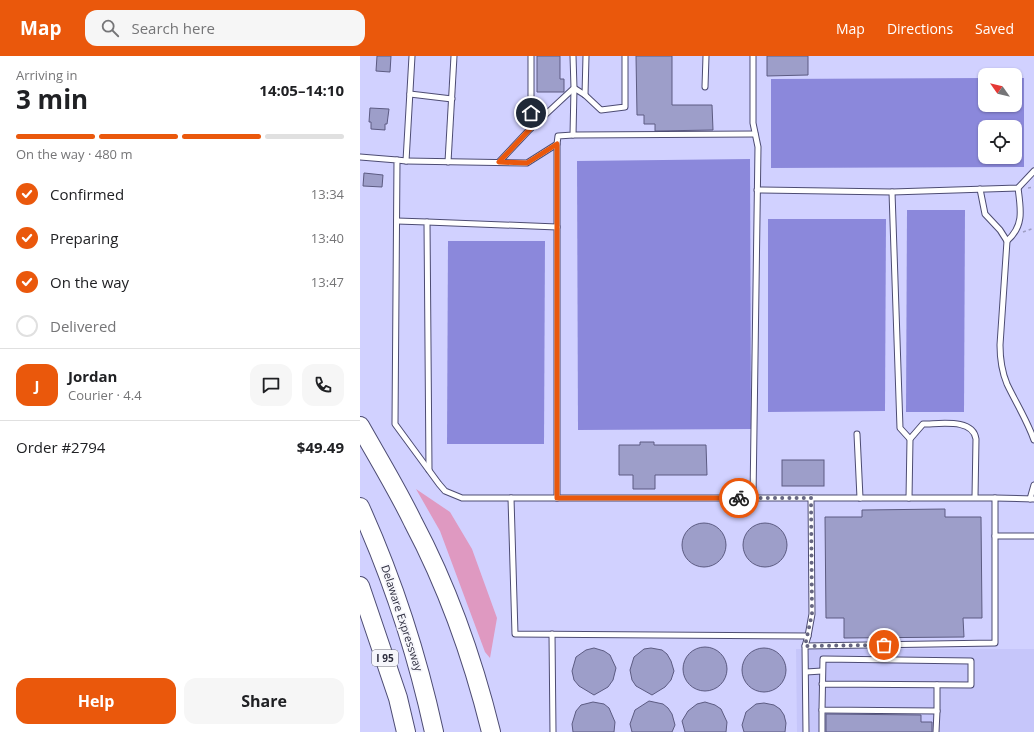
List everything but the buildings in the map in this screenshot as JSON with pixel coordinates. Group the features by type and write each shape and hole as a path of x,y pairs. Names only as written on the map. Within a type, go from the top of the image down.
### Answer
{"highway":[{"path":"360,426 427,549 453,611 471,661 491,732"},
{"name":"Delaware Expressway","path":"360,508 385,567 408,631 434,732"},
{"name":"I 95","path":"360,586 394,686 406,732"},
{"path":"408,631 447,732"}],"lane":[{"path":"406,161 412,56"},
{"path":"448,162 454,56"},
{"path":"531,56 531,128"},
{"path":"573,56 573,136"},
{"path":"586,56 586,95"},
{"path":"574,88 586,95 601,110 625,107 626,56"},
{"path":"706,56 706,87"},
{"path":"753,56 752,123 758,147 753,498"},
{"path":"499,162 531,128 574,88"},
{"path":"410,94 452,99"},
{"path":"557,498 558,136 755,134"},
{"path":"360,157 406,161 527,163 557,144"},
{"path":"397,160 396,424 445,491 458,497 511,498 975,497 1032,499 1034,485"},
{"path":"758,190 892,192 1018,188 1034,171"},
{"path":"1007,241 1013,236 1021,220 1018,188"},
{"path":"980,190 985,214 1000,230 1007,241 1000,345 1001,360 1006,383 1030,426 1034,440"},
{"path":"892,192 900,428 910,439"},
{"path":"397,221 557,227"},
{"path":"427,222 429,470"},
{"path":"909,498 910,439 923,424 966,425 970,428 976,439 975,497"},
{"path":"857,434 860,498"},
{"path":"511,498 515,634 808,636"},
{"path":"806,732 805,646 812,614 811,498"},
{"path":"805,646 995,643 995,498"},
{"path":"995,536 1034,536"},
{"path":"552,634 553,732"},
{"path":"822,684 971,685 971,661 822,659 822,671 822,684 822,732"},
{"path":"806,672 822,671"},
{"path":"936,732 937,685"},
{"path":"822,710 937,711"}],"shaded area":[{"path":"978,78 978,112 1022,112 1022,78 1024,78 1024,167 771,168 771,79"},
{"path":"750,159 751,429 578,430 577,161"},
{"path":"907,210 965,210 964,412 906,412"},
{"path":"768,219 886,219 885,411 768,412"},
{"path":"448,241 545,241 544,444 447,444"},
{"path":"416,489 450,512 472,549 497,618 490,658 485,652 440,531"},
{"path":"796,649 1034,649 1034,732 797,732"}],"way so far":[{"path":"739,498 811,498 812,614 805,646 884,645"}],"route":[{"path":"531,113 531,128 499,162 527,163 557,144 557,498 739,498"}]}
